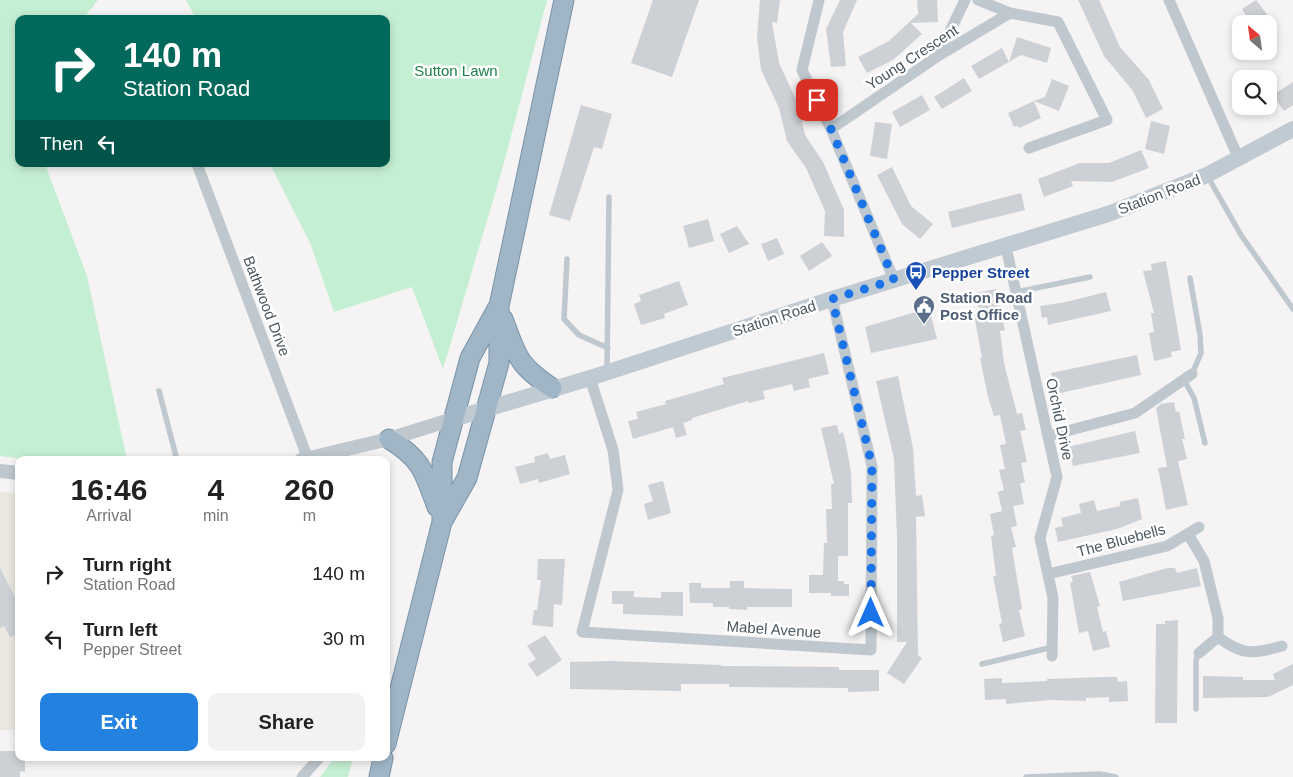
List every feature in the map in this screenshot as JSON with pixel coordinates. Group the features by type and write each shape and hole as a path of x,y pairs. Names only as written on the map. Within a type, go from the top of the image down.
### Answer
{"highway":[{"path":"442,522 467,478 499,363 499,306 564,0"},
{"path":"499,306 519,360 524,368 552,388"},
{"path":"390,728 442,522 441,470 454,419 470,358 499,306"},
{"path":"389,438 410,453 420,464 442,522"},
{"path":"379,777 382,761"}],"main road":[{"name":"Station Road","path":"454,419 590,378 832,299 1006,247 1108,214 1207,175 1293,128"}],"street":[{"path":"819,0 802,70 831,129 894,280"},
{"path":"938,56 965,0"},
{"path":"978,0 1010,13 1058,22 1107,120 1029,148"},
{"path":"1169,0 1238,157"},
{"name":"Young Crescent","path":"831,129 938,56 1010,13"},
{"name":"Bathwood Drive","path":"198,167 304,456"},
{"name":"Orchid Drive","path":"1006,247 1057,477 1040,538 1053,598 1053,651"},
{"name":"Mabel Avenue","path":"590,378 613,450 618,490 582,632 870,650 872,466 832,299"},
{"path":"1048,436 1135,413 1188,377"},
{"name":"Station Road","path":"317,456 454,419"},
{"path":"0,471 15,473"},
{"name":"The Bluebells","path":"1048,574 1167,546 1199,526"},
{"path":"1188,534 1204,561 1218,618 1218,637 1199,653"},
{"path":"1218,637 1234,649 1258,653 1282,646"},
{"path":"302,777 316,761"}],"lane":[{"path":"1207,175 1241,235 1293,309"},
{"path":"607,372 609,198"},
{"path":"568,259 564,319 578,335 608,348"},
{"path":"1016,292 1090,277"},
{"path":"1190,278 1200,335 1201,353 1188,377 1204,443"},
{"path":"159,391 176,456"},
{"path":"982,664 1053,651"},
{"path":"1196,709 1196,660 1199,653"},
{"path":"1026,777 1100,774 1116,777"}],"shaded area":[{"path":"0,492 15,494 15,730 0,730"}],"green space":[{"path":"0,0 98,0 86,15 15,15 15,167 46,167 87,276 126,456 15,456 15,458 0,456"},
{"name":"Sutton Lawn","path":"186,0 547,0 502,170 443,369 412,287 334,312 311,245 272,167 390,167 390,15 194,15"},
{"path":"332,761 352,761 348,777 320,777"}],"building":[{"path":"653,0 699,0 672,77 631,63"},
{"path":"760,0 780,0 777,23 772,22 779,63 798,104 805,135 823,162 844,210 844,237 824,236 825,211 806,168 787,141 779,108 761,70 757,37"},
{"path":"840,0 857,0 843,32 846,66 831,67 826,29"},
{"path":"917,0 937,0 938,22 911,23 922,34 893,60 867,73 858,57 889,41 918,14"},
{"path":"1078,0 1099,0 1120,47 1149,80 1163,109 1146,118 1133,91 1104,56"},
{"path":"1256,0 1267,15 1246,15 1242,9"},
{"path":"1017,37 1051,48 1047,63 1021,55 1009,62"},
{"path":"1002,48 1009,62 979,79 971,66"},
{"path":"964,78 972,91 942,109 934,97"},
{"path":"1052,79 1069,86 1059,111 1034,101 1045,97"},
{"path":"1293,82 1293,105 1284,111 1277,101 1277,92"},
{"path":"922,95 930,110 900,127 892,112"},
{"path":"1034,101 1041,118 1019,128 1018,126 1014,127 1008,113"},
{"path":"581,105 612,114 602,149 594,147 570,221 549,215"},
{"path":"1151,121 1170,126 1164,154 1145,149"},
{"path":"875,122 892,124 887,159 870,156"},
{"path":"1141,150 1149,168 1112,182 1071,181 1073,186 1044,197 1038,179 1080,163 1109,163"},
{"path":"892,167 911,206 933,224 920,239 902,224 877,175"},
{"path":"1021,193 1025,210 952,228 948,212"},
{"path":"708,219 714,241 689,248 683,226"},
{"path":"737,226 749,244 729,253 720,234"},
{"path":"777,238 784,254 768,261 761,244"},
{"path":"822,242 832,256 809,271 800,256"},
{"path":"1166,261 1181,350 1171,352 1172,357 1154,361 1149,333 1154,332 1151,313 1154,313 1143,271 1152,270 1151,264"},
{"path":"679,281 688,305 664,314 665,318 641,325 634,304 641,301 639,295"},
{"path":"996,289 1005,330 1000,331 1004,363 1017,414 1022,413 1026,430 1020,431 1027,462 1021,463 1025,482 1020,484 1024,504 1013,506 1017,526 1011,527 1016,547 1012,548 1022,609 1019,610 1025,636 1003,642 999,624 1002,623 993,576 996,576 991,536 994,535 990,514 1002,511 998,492 1004,490 999,470 1005,469 1000,445 1006,444 1000,415 994,416 988,397 974,314 980,313 975,293"},
{"path":"1106,292 1111,311 1048,325 1047,317 1042,318 1040,306"},
{"path":"929,308 937,339 871,353 865,327"},
{"path":"824,353 829,374 808,379 810,387 794,391 792,384 763,391 765,399 749,403 748,401 692,418 692,420 683,423 687,435 676,438 673,427 633,439 628,421 638,419 636,412 666,404 665,401 724,384 722,378"},
{"path":"1137,355 1141,375 1056,394 1051,373"},
{"path":"898,376 913,448 916,496 922,495 925,516 916,517 918,655 922,658 904,684 887,673 907,642 897,642 897,537 894,459 876,381"},
{"path":"1174,402 1176,412 1179,411 1185,439 1182,439 1187,459 1178,461 1188,505 1166,510 1158,468 1167,467 1156,408 1161,404"},
{"path":"837,425 839,434 843,432 851,472 852,503 848,503 848,556 838,556 838,581 844,581 844,584 849,584 849,596 831,596 831,593 809,593 809,575 823,575 824,543 827,543 826,509 832,509 831,484 834,484 821,428"},
{"path":"1135,431 1140,453 1073,466 1068,447"},
{"path":"548,453 550,459 565,455 570,474 539,483 538,479 520,484 515,467 535,462 534,457"},
{"path":"663,481 671,513 648,520 644,504 653,501 648,485"},
{"path":"1138,498 1142,519 1117,529 1058,542 1055,528 1063,526 1061,518 1081,513 1079,504 1094,500 1097,511 1120,506 1120,502"},
{"path":"538,559 565,559 562,605 554,604 553,627 532,625 534,610 537,610 541,580 537,580"},
{"path":"0,568 15,597 15,635 10,637 4,626 0,628"},
{"path":"1167,568 1175,568 1177,573 1197,568 1201,586 1123,601 1119,582"},
{"path":"1090,572 1100,606 1097,607 1103,632 1106,631 1110,647 1093,651 1088,631 1079,633 1070,583 1073,582 1071,576"},
{"path":"730,581 744,581 744,588 792,589 792,607 747,607 747,610 713,607 713,603 690,603 689,583 701,583 701,588 730,588"},
{"path":"612,591 634,591 634,597 661,598 661,592 683,592 683,616 623,614 623,604 612,604"},
{"path":"1178,620 1177,723 1155,723 1156,624 1165,624 1165,621"},
{"path":"545,635 562,660 537,677 528,664 536,659 527,646"},
{"path":"612,661 721,666 839,667 839,670 879,670 879,691 848,692 848,688 729,687 729,684 681,684 681,691 570,689 570,662"},
{"path":"1293,664 1293,685 1268,697 1203,698 1203,676 1243,677 1243,680 1275,680 1273,674"},
{"path":"1117,677 1118,682 1127,681 1128,701 1109,702 1109,697 1086,698 1086,701 1051,700 1006,704 1006,699 985,700 984,679 1002,678 1002,683 1047,681 1047,679"},
{"path":"0,751 15,751 15,761 25,761 25,772 20,771 20,777 0,777"}],"place":[{"name":"Pepper Street","path":"916,291"},
{"name":"Station Road Post Office","path":"924,325"}],"route":[{"path":"817,100 894,280 832,299 872,466 871,613"}]}
